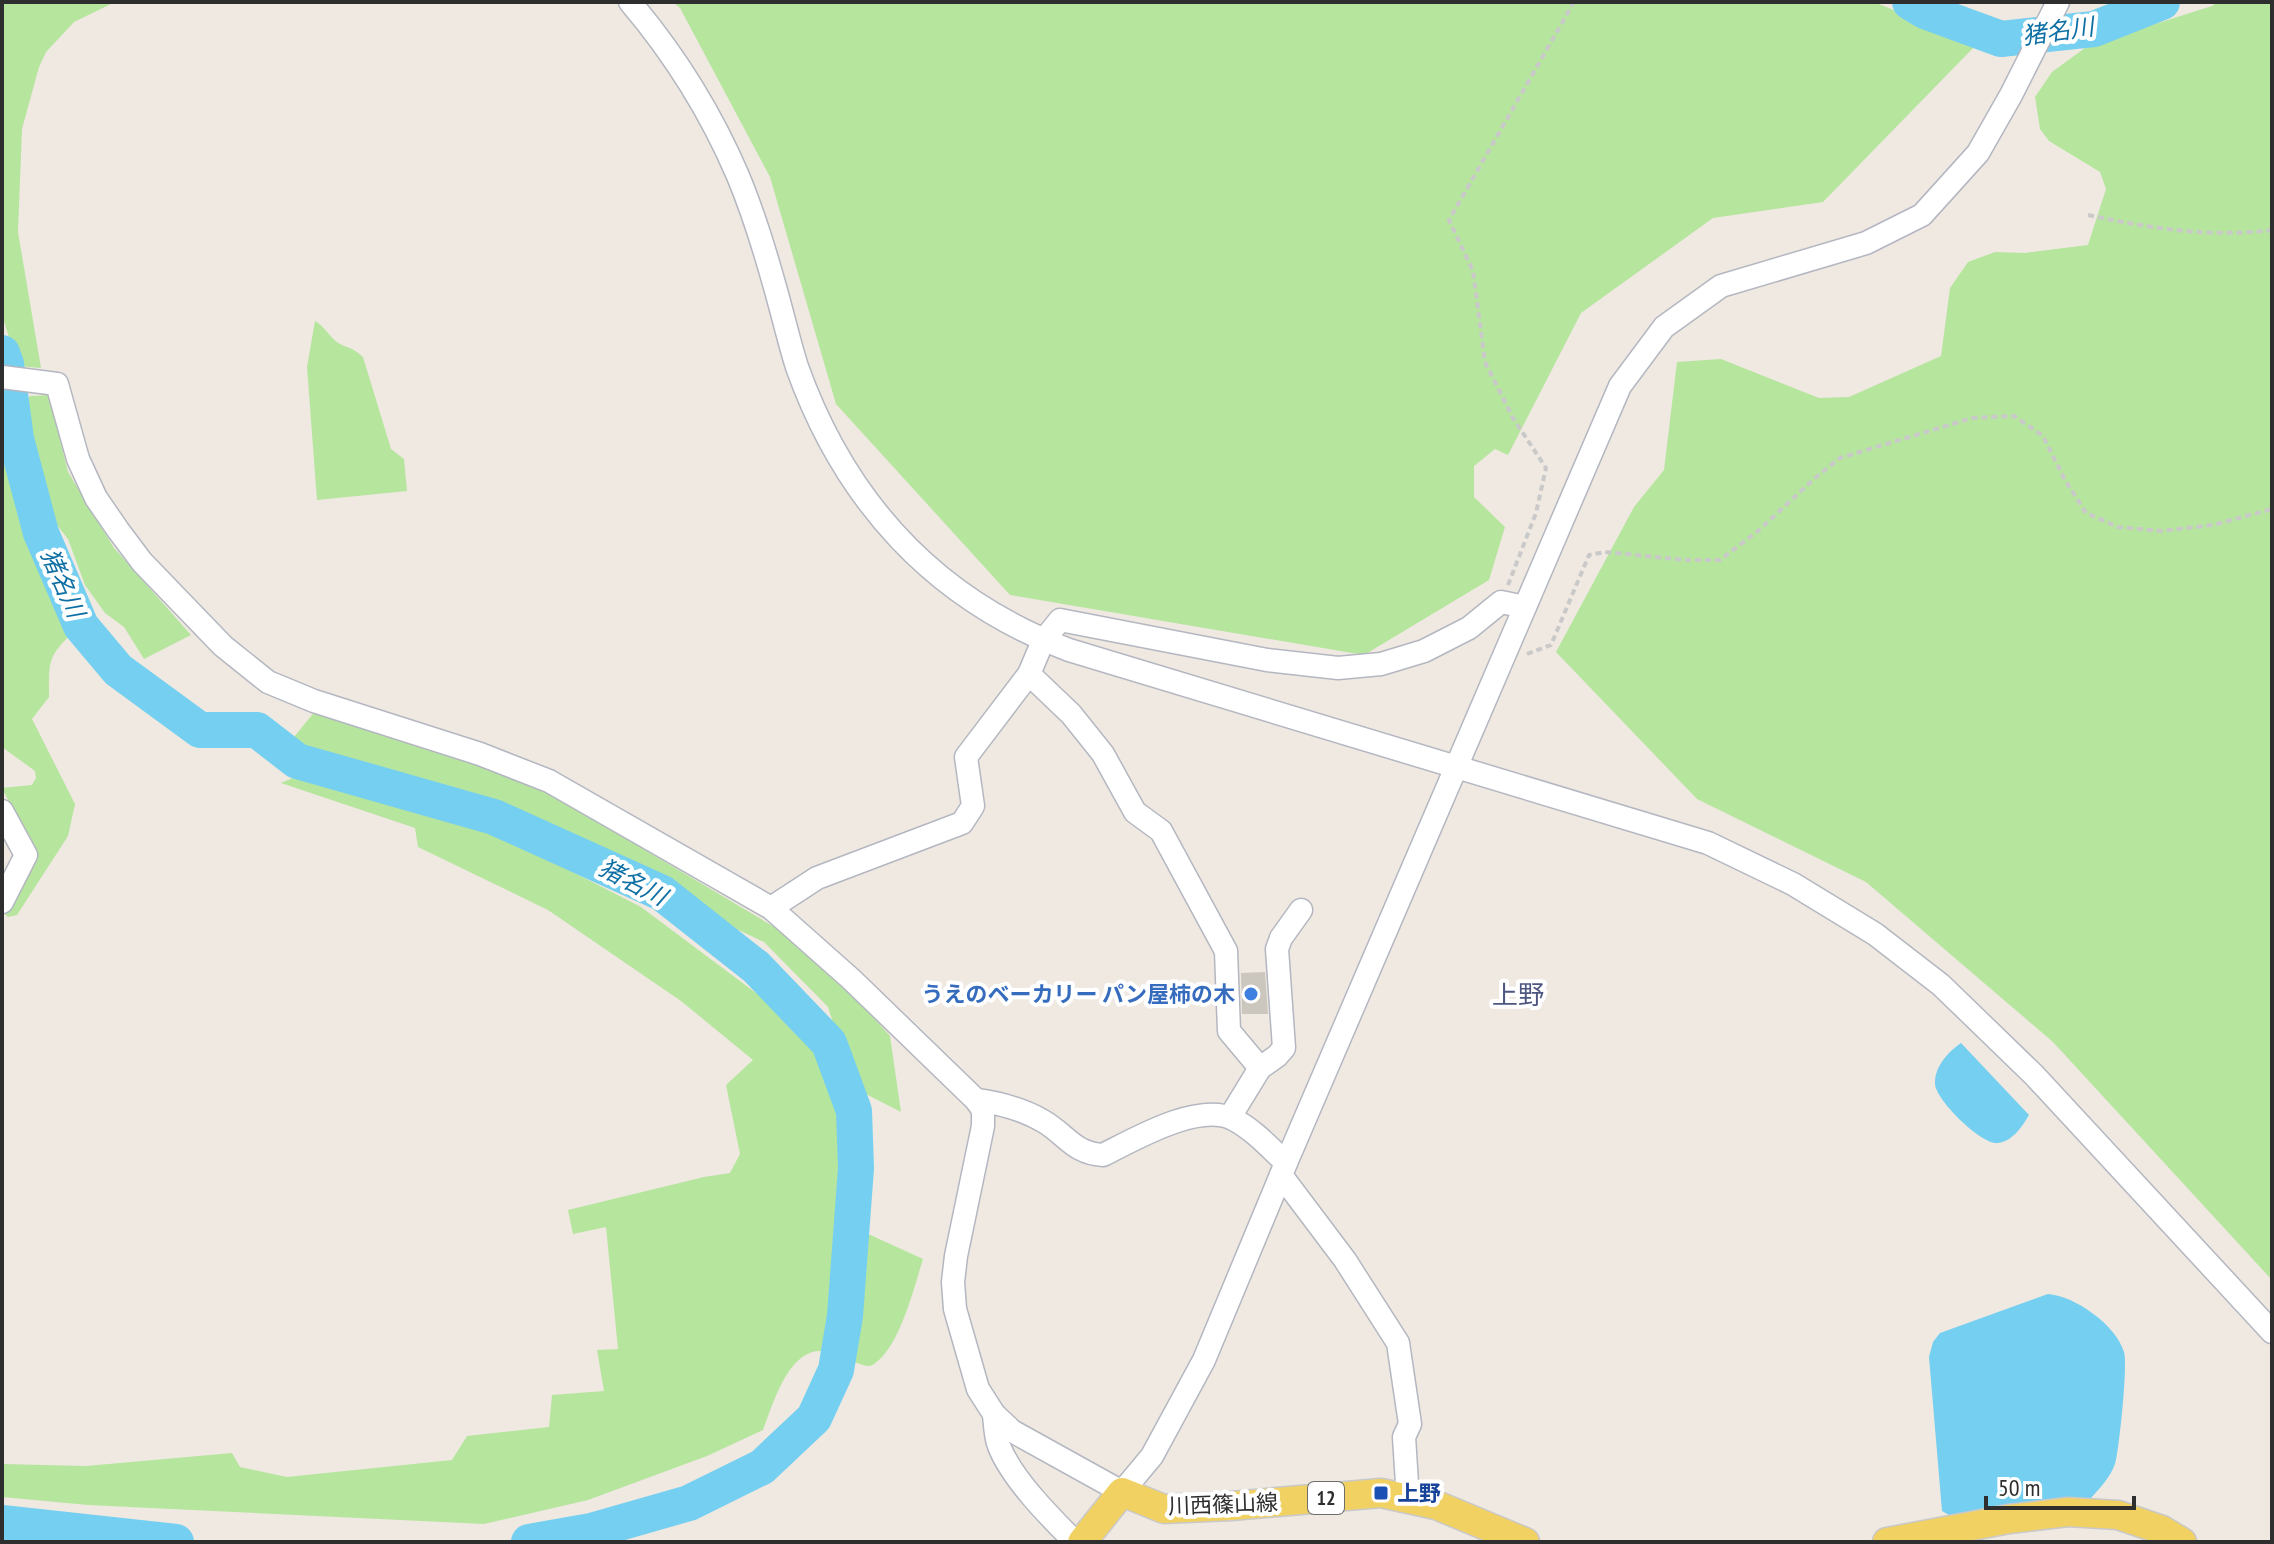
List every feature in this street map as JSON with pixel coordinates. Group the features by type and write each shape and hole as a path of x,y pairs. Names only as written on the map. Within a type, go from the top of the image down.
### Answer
{"main road":[{"name":"川西篠山線","path":"1122,1492 1164,1509 1381,1493 1436,1505 1525,1542"},
{"path":"1082,1542 1122,1492"},
{"path":"1887,1542 2009,1519 2068,1512 2118,1515 2162,1530 2182,1542"}],"street":[{"path":"630,2 683,71 712,120 763,243 796,364 818,421 870,507 905,546 938,575 977,604 1043,641 1708,843 1793,884 1875,934 1941,985 2034,1075 2272,1332"},
{"path":"2,377 57,384 78,459 96,498 118,530 142,562 223,646 268,682 314,701 480,754 549,781 771,908 851,979 976,1100 983,1110 983,1126 953,1282 955,1309 978,1389 994,1414 1012,1431 1122,1492 1152,1456 1204,1360 1620,386 1664,327 1721,286 1866,243 1922,215 1978,153 2058,2"},
{"path":"771,908 817,878 962,823 973,806 966,757 1029,674 1043,641 1060,620 1267,660 1338,668 1381,664 1424,651 1469,628 1501,602 1525,607"},
{"path":"1029,674 1071,714 1103,754 1135,812 1161,831 1226,951 1229,1031 1260,1068"},
{"path":"2,811 26,855 2,902"},
{"path":"1230,1117 1260,1068 1284,1048 1277,949 1301,910"},
{"path":"976,1100 1021,1110 1046,1123 1079,1150 1091,1154 1103,1155 1182,1118 1230,1117 1254,1132 1284,1169 1398,1343 1410,1424 1404,1437 1408,1499"},
{"path":"994,1414 998,1445 1009,1465 1043,1510 1075,1542"}],"path":[{"path":"1501,602 1536,513 1546,468 1513,418 1485,362 1473,271 1449,220 1574,2"},
{"path":"2088,215 2189,233 2241,234 2272,230"},
{"path":"1505,655 1532,653 1551,645 1589,555 1605,552 1720,560 1758,531 1840,458 1972,418 2014,416 2043,436 2086,513 2118,527 2161,531 2213,525 2272,509"}],"green space":[{"path":"2,2 115,2 74,22 46,52 22,129 18,232 41,368 18,366 2,315"},
{"path":"673,2 1874,2 1977,44 1823,202 1713,218 1581,313 1508,455 1495,449 1474,466 1474,497 1505,527 1489,580 1364,655 1010,595 836,404 770,177 680,8"},
{"path":"2218,2 2272,2 2272,1280 2053,1042 1866,882 1697,799 1556,652 1634,507 1664,470 1677,362 1721,359 1819,398 1849,397 1941,356 1950,288 1968,262 1995,252 2025,253 2088,245 2106,189 2100,172 2049,141 2040,129 2035,97 2052,72 2089,45"},
{"path":"315,321 336,342 363,357 391,449 404,459 407,491 317,500 307,367"},
{"path":"49,395 68,472 114,548 191,635 144,659 124,627 105,613 85,585 68,539 49,515 38,494 22,408 30,396"},
{"path":"2,461 20,495 39,565 59,582 77,628 52,658 49,697 32,719 75,804 68,836 17,915 8,917 2,911 35,853 2,788 32,785 36,778 35,771 2,747"},
{"path":"316,710 527,780 776,928 863,1006 890,1036 901,1112 858,1090 849,1074 828,1007 764,942 713,918 648,871 482,798 297,747 290,742"},
{"path":"295,777 352,789 483,826 641,907 807,1031 848,1116 844,1223 923,1259 899,1331 883,1356 868,1366 822,1351 810,1353 800,1359 784,1380 763,1430 707,1456 588,1500 484,1524 88,1505 2,1497 2,1464 86,1466 232,1453 240,1467 287,1477 452,1460 467,1436 549,1427 552,1395 604,1391 597,1350 618,1349 606,1227 573,1234 568,1210 730,1173 740,1154 726,1085 753,1060 681,1001 548,910 418,847 415,828 281,783"}],"water":[{"path":"1961,1043 2029,1115 2020,1129 2007,1140 1997,1143 1989,1141 1970,1129 1937,1091 1935,1078 1939,1066"},
{"path":"2048,1294 2082,1306 2104,1322 2124,1352 2122,1408 2113,1469 2090,1499 2014,1505 1949,1515 1942,1511 1929,1357 1933,1342 1940,1333"}],"building":[{"name":"うえのベーカリー パン屋柿の木","path":"1265,972 1268,1014 1242,1014 1241,973"}],"waterway":[{"name":"猪名川","path":"1910,2 1925,11 2001,39 2094,29 2162,2"},
{"name":"猪名川","path":"2,353 16,439 41,533 81,626 118,670 200,730 257,730 297,761 494,817 662,893 756,967 829,1043 854,1111 856,1168 845,1316 836,1370 814,1418 762,1467 689,1503 591,1531 529,1542"},
{"name":"猪名川","path":"2,1523 176,1542"}],"place":[{"name":"うえのベーカリー パン屋柿の木","path":"1251,994"},
{"name":"上野","path":"1381,1493"}],"district":[{"name":"上野","path":"1518,994"}]}
